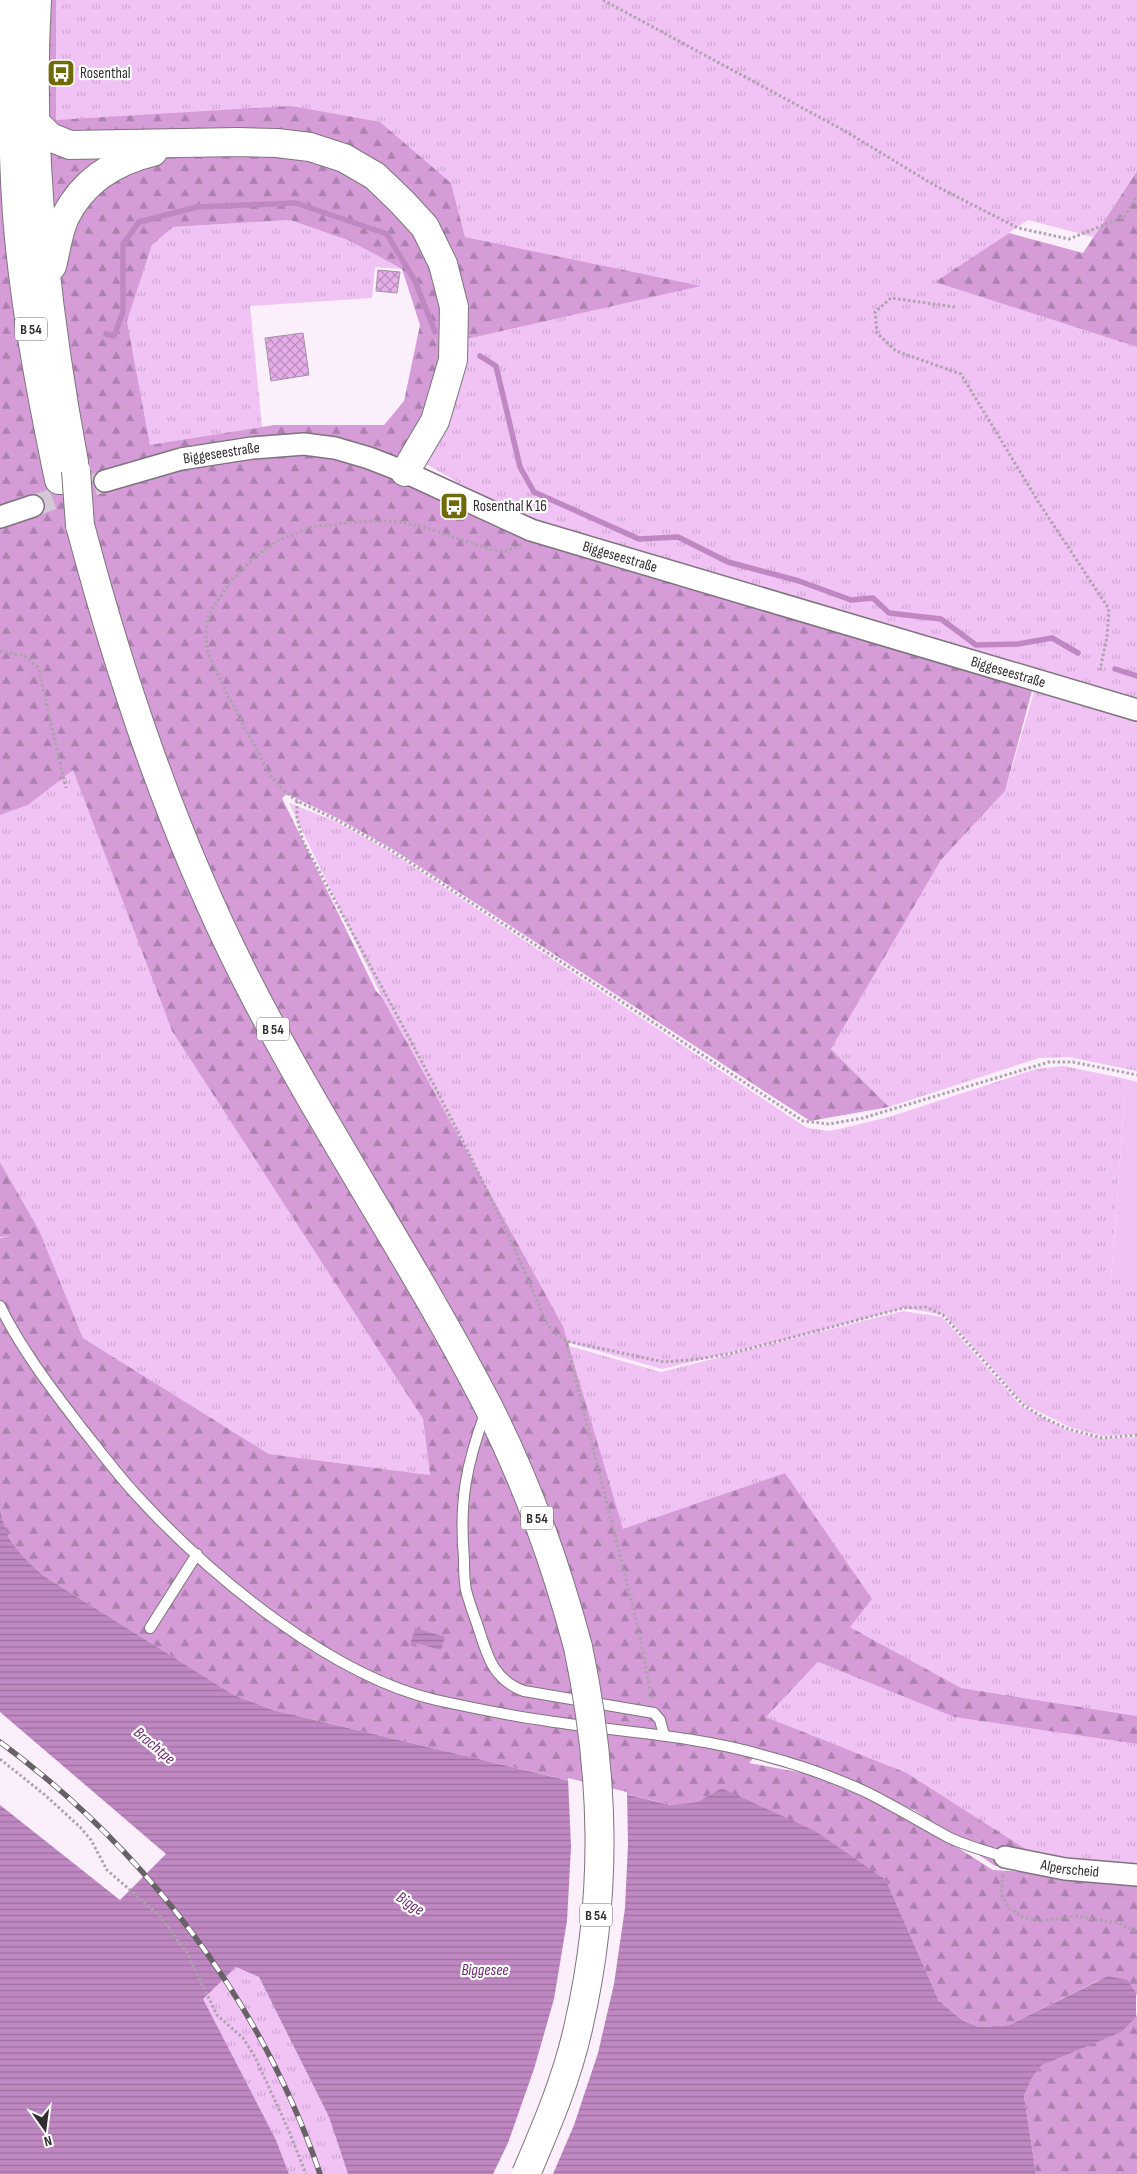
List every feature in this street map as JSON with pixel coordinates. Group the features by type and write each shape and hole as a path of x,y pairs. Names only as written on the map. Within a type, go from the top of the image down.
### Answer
{"main road":[{"path":"0,16 4,0"},
{"name":"B 54","path":"14,0 7,170 39,385 68,475 108,628 136,720 171,813 206,895 243,974 294,1066 448,1330 488,1406 532,1505 555,1568 578,1647 594,1738 600,1809 600,1867 592,1961 579,2026 554,2109 526,2174"},
{"name":"B 54","path":"37,0 36,123 39,200 61,390 68,475"},
{"path":"36,123 50,137 70,145 277,143 310,147 344,158 375,176 425,226 443,264 454,307 453,360 435,421 406,472"},
{"path":"48,281 65,218 81,191 108,169 125,160 196,143"}],"street":[{"name":"Biggeseestraße","path":"105,481 181,459 252,448 304,444 335,448 406,472 531,530 1137,710"},
{"path":"0,517 33,506"},
{"name":"Alperscheid","path":"1005,1857 1065,1869 1137,1875"}],"lane":[{"path":"0,1306 10,1326 53,1392 140,1500 197,1554 247,1597 343,1664 387,1684 434,1699 547,1721 664,1734 758,1754 812,1770 869,1794 951,1838 1005,1857"},
{"path":"488,1406 472,1447 464,1484 461,1523 466,1589 485,1649 496,1671 510,1686 524,1691 654,1713 660,1720 664,1734"},
{"path":"150,1628 197,1554"}],"path":[{"path":"603,0 845,131 934,185 1018,228 1069,239 1124,217 1137,196"},
{"path":"955,307 891,298 875,312 877,333 896,351 961,374 1039,503 1109,610 1107,637 1100,670"},
{"path":"531,530 526,540 518,548 506,551 492,550 421,526 394,521 365,521 311,527 279,540 255,558 232,580 208,618 207,650 228,696 270,775 282,789 296,801 335,819 394,852 803,1121 829,1124 863,1118 1049,1062 1073,1062 1137,1075"},
{"path":"0,651 24,656 38,667 66,788"},
{"path":"296,801 297,818 303,841 449,1114 512,1241 546,1322 553,1332 566,1341 664,1362 699,1359 733,1353 903,1308 926,1307 943,1315 1023,1405 1039,1415 1068,1429 1102,1438 1137,1435"},
{"path":"566,1341 637,1623 654,1713"},
{"path":"0,1759 45,1795 80,1827 91,1840 107,1870 160,1916 187,1952 217,2015 243,2038 254,2057 289,2131 306,2174"},
{"path":"1005,1857 1001,1894 1009,1908 1023,1917 1041,1921 1076,1916 1119,1923 1137,1932"}],"green space":[{"path":"0,0 56,0 56,120 291,106 380,122 451,183 465,237 701,286 463,340 410,472 530,540 1033,687 1005,791 941,860 831,1049 889,1107 810,1121 394,850 337,818 287,794 282,798 376,991 382,997 563,1326 623,1529 785,1473 872,1599 850,1627 961,1688 1137,1716 1137,1744 954,1717 818,1662 766,1717 907,1773 1054,1867 995,1866 914,1810 810,1766 754,1757 749,1763 809,1774 906,1815 993,1870 1134,1878 1137,1883 1137,1996 1136,1993 1099,1980 1009,2025 979,2027 962,2020 939,2001 886,1880 721,1788 697,1802 672,1805 273,1710 234,1695 44,1576 18,1554 4,1528 0,1507 0,1238 9,1236 0,1237 0,1162 39,1230 83,1338 269,1454 430,1475 423,1419 172,1031 73,770 28,805 0,815","holes":["290,220 350,241 402,269 420,325 404,401 384,425 274,425 150,445 127,321 152,245 173,227"]},
{"path":"56,0 1137,0 1137,171 1093,237 1028,220 936,282 1137,347 1137,698 508,512 423,462 463,340 699,286 465,237 451,183 55,120"},
{"path":"1137,171 1137,347 935,282 1009,233 1083,253"},
{"path":"290,220 350,241 402,269 375,267 372,298 250,306 262,427 150,446 127,321 152,245 173,227"},
{"path":"1035,689 1137,720 1137,1071 1069,1057 1039,1058 889,1107 831,1049 941,860 1005,791"},
{"path":"73,769 172,1031 423,1419 430,1475 269,1454 83,1338 39,1230 0,1162 0,815 28,805"},
{"path":"289,803 333,820 394,854 807,1128 830,1131 892,1116 1036,1069 1064,1066 1126,1079 1111,1279 1137,1279 1137,1434 1102,1436 1069,1427 1024,1404 945,1315 903,1308 800,1336 662,1369 567,1342 563,1326 382,997"},
{"path":"1126,1079 1137,1082 1137,1279 1111,1280"},
{"path":"903,1311 942,1317 1021,1406 1066,1430 1101,1439 1137,1437 1137,1716 961,1688 850,1627 785,1473 623,1530 569,1346 661,1372"},
{"path":"818,1662 954,1717 1137,1744 1137,1872 1054,1867 907,1773 766,1717"},
{"path":"236,1967 259,1977 329,2117 348,2174 289,2174 276,2140 202,1999"},
{"path":"1137,2014 1137,2174 1036,2174 1024,2096 1032,2078 1042,2065 1136,2017"}],"water":[{"name":"Biggesee","path":"0,1507 10,1539 20,1554 44,1576 234,1695 273,1710 671,1805 697,1802 721,1788 815,1831 886,1880 939,2001 962,2020 979,2027 1009,2025 1108,1976 1127,1980 1136,1993 1136,2017 1121,2032 1042,2065 1032,2078 1024,2096 1036,2174 348,2174 329,2117 259,1977 236,1967 203,1999 276,2140 289,2174 0,2174 0,1805 120,1900 166,1854 0,1712"},
{"path":"415,1628 445,1637 441,1650 417,1643 416,1647 410,1645"}],"pier":[{"path":"568,1778 627,1792 628,1844 625,1908 614,1984 598,2053 574,2125 553,2174 493,2174 508,2143 534,2069 554,1999 567,1921 571,1847"}],"building":[{"path":"378,270 400,272 397,293 376,291"},
{"path":"303,333 309,375 271,381 265,338"}],"waterway":[{"path":"106,334 114,336 123,312 123,244 139,222 197,207 296,203 387,234 415,281 435,332"},
{"path":"480,356 496,366 520,467 534,492 639,539 678,537 728,562 799,581 851,600 873,598 889,613 941,619 976,645 1018,644 1052,638 1078,653"},
{"path":"1115,669 1137,676"}],"tunnel":[{"path":"33,506 105,481"}],"railway":[{"path":"0,1742 53,1784 103,1830 150,1880 193,1934 231,1990 266,2049 296,2110 320,2174"}],"place":[{"name":"Rosenthal","path":"61,73"},
{"name":"Rosenthal K 16","path":"454,506"}],"water label":[{"name":"Brachtpe","path":"154,1746"},
{"name":"Bigge","path":"410,1904"}]}
